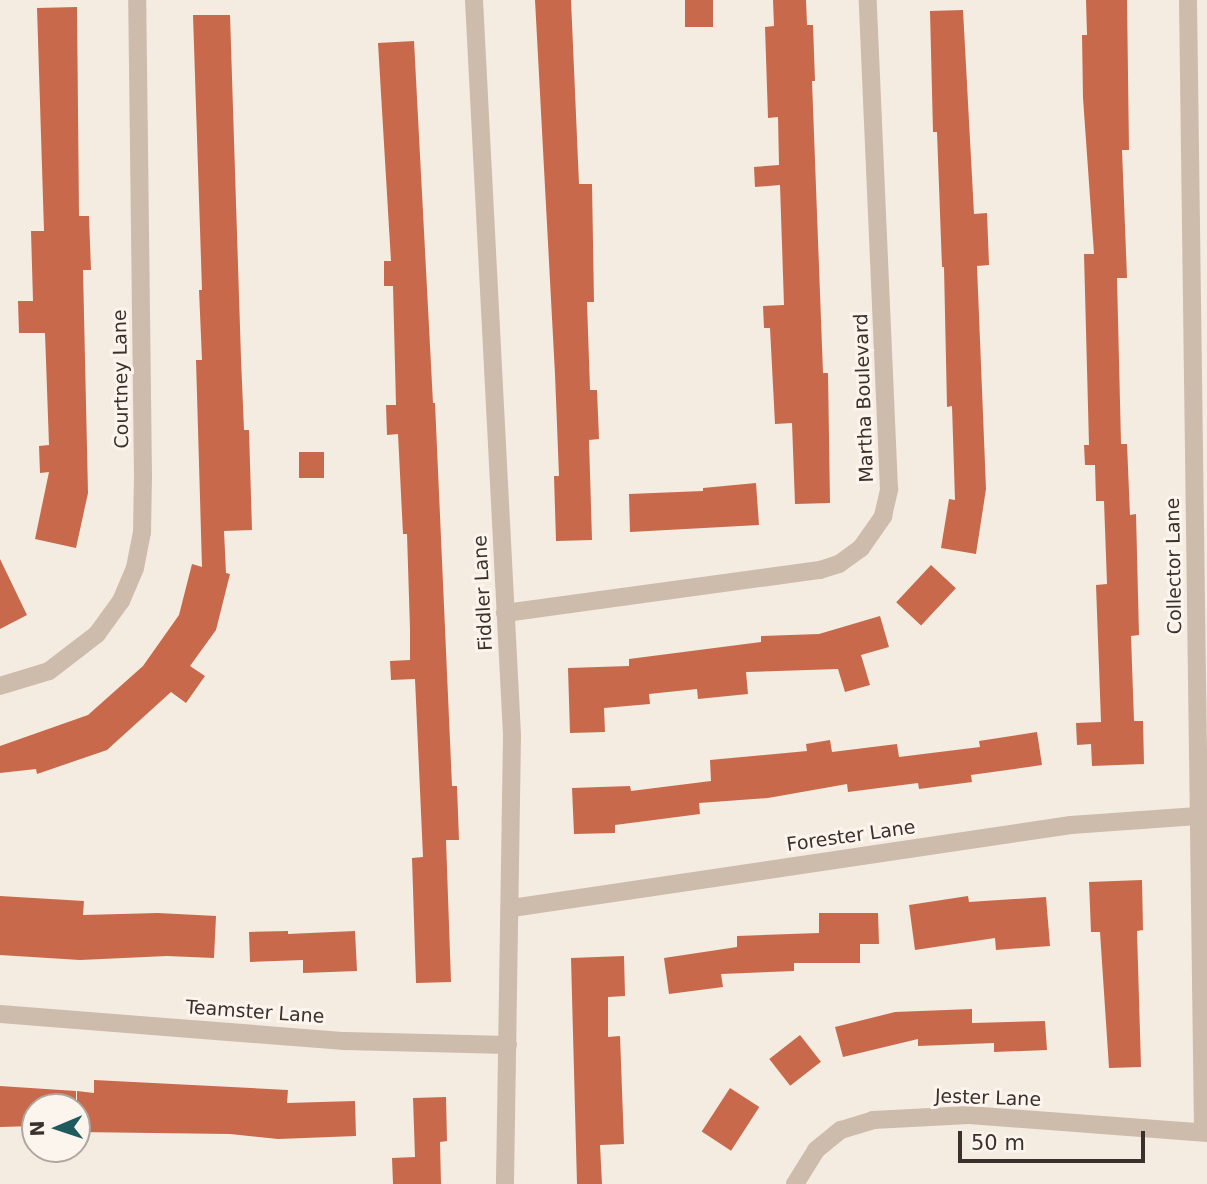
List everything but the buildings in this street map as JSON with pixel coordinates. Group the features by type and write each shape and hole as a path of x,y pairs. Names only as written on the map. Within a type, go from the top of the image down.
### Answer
{"street":[{"name":"Courtney Lane","path":"0,686 49,671 97,634 121,601 135,568 142,532 143,476 137,0"},
{"name":"Fiddler Lane","path":"474,0 512,736 512,908 505,1184"},
{"name":"Martha Boulevard","path":"505,613 820,570 839,564 861,548 883,516 889,489 868,0"},
{"name":"Collector Lane","path":"1188,0 1199,307 1198,816 1205,1133"},
{"path":"1189,21 1207,21"},
{"name":"Forester Lane","path":"512,908 1071,825 1198,816"},
{"name":"Teamster Lane","path":"0,1014 345,1041 508,1045"},
{"name":"Jester Lane","path":"795,1184 816,1150 841,1130 873,1120 969,1115 1205,1133"}]}
